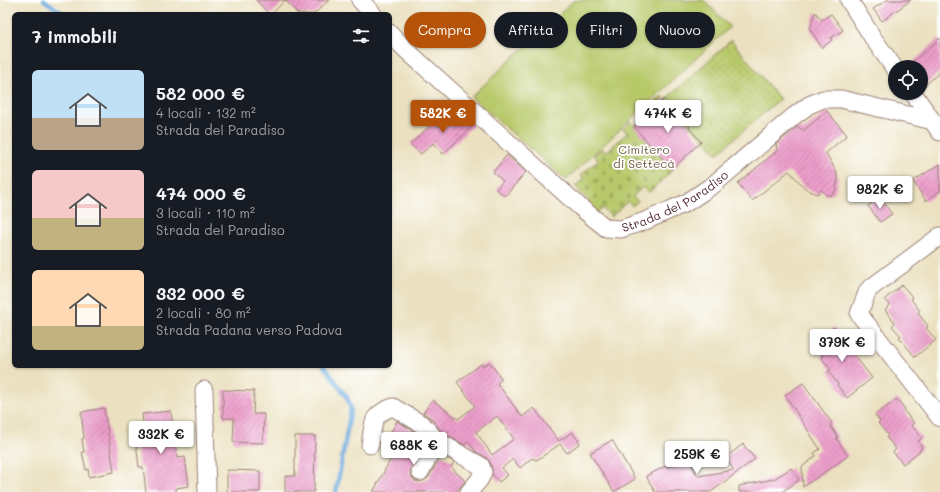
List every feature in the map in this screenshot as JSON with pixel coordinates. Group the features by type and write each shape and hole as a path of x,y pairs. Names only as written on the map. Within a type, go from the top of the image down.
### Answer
{"street":[{"path":"360,0 371,12"},
{"path":"849,0 889,60"},
{"name":"Strada del Paradiso","path":"392,35 405,49 580,207 606,228 621,228 646,221 686,203 713,185 794,116 810,105 823,99 841,99 936,127"},
{"path":"917,100 936,127"},
{"path":"940,236 868,290 859,314 940,418"},
{"path":"204,390 208,492"},
{"path":"370,445 375,418 382,411 393,407 424,425 437,441 481,466 483,472 480,479 469,492"},
{"path":"420,472 437,441"}],"green space":[{"path":"574,0 704,0 730,27 715,41 715,12 645,12 645,48 707,48 566,180 471,97 523,48 568,48 568,12 561,12"},
{"path":"731,40 780,99 717,154 666,99"},
{"name":"Cimitero di Settecà","path":"662,96 690,127 674,167 667,176 648,193 643,187 633,196 638,201 632,206 628,201 611,217 602,208 597,213 593,206 575,186 584,179 581,175 598,160 594,155 602,148 606,152 627,133 623,129 631,121 635,125 653,110 659,108 654,103"}],"building":[{"path":"256,0 285,0 274,12 267,12"},
{"path":"285,0 329,0 316,12 296,12"},
{"path":"887,0 911,0 882,21 873,9"},
{"path":"815,12 822,20 831,14 843,30 831,38 832,40 822,48 810,29"},
{"path":"940,38 940,72 928,83 928,60 915,60"},
{"path":"664,99 690,127 689,128 701,142 672,169 634,127"},
{"path":"457,109 474,125 443,154 433,143 421,154 410,144 434,122 439,127"},
{"path":"827,111 847,135 826,153 836,171 838,179 835,192 831,195 826,195 822,190 817,194 812,192 805,188 789,171 752,201 738,183 777,151 776,144 797,127 804,130"},
{"path":"507,155 526,172 505,196 496,189 503,181 493,172"},
{"path":"940,164 940,191 926,201 913,181"},
{"path":"880,197 892,214 880,222 868,206"},
{"path":"902,285 913,298 911,299 920,311 918,313 928,326 926,328 936,340 915,357 899,337 901,336 892,326 895,323 885,310 890,305 885,299"},
{"path":"834,327 872,378 847,398 828,371 831,370 821,357 823,356 813,344"},
{"path":"489,362 502,379 497,383 522,417 534,408 559,441 572,432 580,443 567,453 560,444 536,460 532,458 520,468 513,459 502,468 508,475 499,482 492,474 490,462 486,457 476,452 468,441 465,445 443,433 431,418 423,413 433,400 458,419 475,406 457,382 481,364 483,366","holes":["497,416 514,439 492,455 476,432"]},
{"path":"803,383 832,423 830,425 838,437 836,438 848,456 803,487 802,467 816,456 814,453 820,449 785,395"},
{"path":"223,390 254,391 253,414 264,414 263,443 233,442 234,418 223,418"},
{"path":"897,399 905,409 904,411 914,423 911,425 922,438 918,441 922,447 920,449 921,450 903,464 893,452 896,449 886,437 888,435 878,423 880,421 875,415"},
{"path":"104,408 114,472 89,477 82,452 84,452 82,439 84,438 81,412"},
{"path":"171,411 177,458 185,457 189,486 176,488 176,492 146,492 143,467 139,467 136,442 145,441 142,414"},
{"path":"397,421 417,433 425,442 411,468 410,473 415,481 420,482 429,477 441,455 454,462 451,467 465,481 456,492 373,492 392,457 381,451"},
{"path":"295,436 315,436 314,492 285,492 285,476 295,476"},
{"path":"612,440 635,479 614,492 590,453"},
{"path":"743,444 755,459 711,492 655,492 646,476 666,466 667,467 689,460 698,476 734,470 725,458"},
{"path":"791,468 799,480 782,492 739,492 739,486 774,479"},
{"path":"227,470 260,471 260,492 227,492"}],"waterway":[{"path":"44,0 61,12"},
{"path":"325,368 347,397 351,409 336,492"}]}
